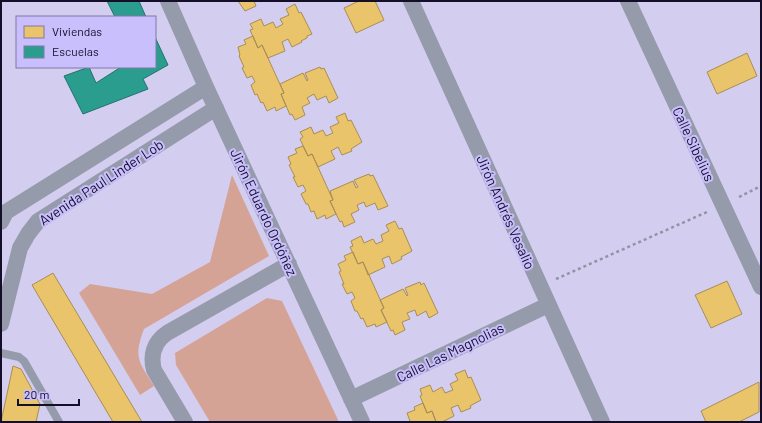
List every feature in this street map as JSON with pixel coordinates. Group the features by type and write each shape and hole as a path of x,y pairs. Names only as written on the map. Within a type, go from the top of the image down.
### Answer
{"street":[{"name":"Jirón Eduardo Ordóñez","path":"168,1 206,87 362,422"},
{"name":"Jirón Andrés Vesalio","path":"412,1 602,422"},
{"name":"Calle Sibelius","path":"628,1 761,287"},
{"name":"Avenida Paul Linder Lob","path":"1,222 6,212 206,87"},
{"name":"Avenida Paul Linder Lob","path":"1,324 7,276 20,248 38,221 216,108"},
{"path":"184,422 154,370 152,362 153,351 159,339 289,264"},
{"name":"Calle Las Magnolias","path":"351,399 548,305"}],"lane":[{"path":"1,353 24,361 59,422"}],"path":[{"path":"540,287 761,186"}],"shaded area":[{"path":"232,175 269,256 144,329 138,353 139,359 154,386 140,395 79,293 90,284 152,294 210,262"},
{"path":"267,298 282,301 339,422 210,422 176,365 175,353"}],"building: Viviendas":[{"path":"238,1 254,1 256,6 245,11"},
{"path":"359,1 375,1 384,20 356,33 344,8"},
{"path":"295,4 299,13 301,12 312,34 307,36 307,38 301,41 302,42 292,47 288,39 282,42 285,51 268,58 262,45 258,48 250,30 253,29 250,24 261,19 264,26 273,22 276,28 283,24 280,19 289,15 286,9"},
{"path":"253,36 258,48 262,45 284,93 281,94 286,106 276,111 275,107 267,111 257,94 255,95 251,85 255,82 252,76 247,78 242,68 244,67 239,56 238,47 246,44 244,40"},
{"path":"747,53 757,76 717,94 707,72"},
{"path":"320,67 321,69 324,68 338,98 329,103 326,96 317,100 314,94 307,98 310,103 302,107 305,115 295,120 292,114 290,115 281,94 284,93 280,84 303,73 307,81 308,80 305,73"},
{"path":"345,113 348,121 351,120 362,142 351,149 352,151 342,155 338,147 331,151 335,159 318,167 312,154 308,156 300,139 303,137 300,132 311,127 314,134 323,130 326,136 333,133 330,127 339,123 336,117"},
{"path":"303,146 308,156 312,154 333,200 330,201 336,214 326,219 325,215 317,219 314,211 311,212 308,204 306,204 301,194 306,191 303,185 298,187 289,165 291,164 288,157 297,153 295,149"},
{"path":"369,174 370,176 373,175 388,206 378,210 375,203 366,207 364,202 357,205 359,210 351,214 355,222 344,227 330,201 333,200 330,191 353,181 356,188 358,187 354,180"},
{"path":"395,221 399,229 402,228 412,251 401,257 402,259 392,264 389,256 382,259 385,267 368,275 363,262 358,264 350,247 353,246 351,241 361,236 364,243 373,239 376,244 383,241 381,235 389,231 386,225"},
{"path":"353,252 358,264 363,262 384,308 381,310 387,322 376,327 375,324 367,327 363,318 361,319 357,311 355,311 351,301 355,298 352,292 347,294 342,284 344,284 339,272 341,271 338,264 346,260 344,256"},
{"path":"53,273 142,422 113,422 32,285"},
{"path":"727,281 742,314 711,328 695,295"},
{"path":"420,282 421,285 424,283 438,313 429,318 426,311 417,316 415,310 407,313 410,319 402,322 405,330 395,335 393,330 391,331 381,310 384,308 380,300 403,289 407,296 408,295 405,288"},
{"path":"13,366 21,369 40,404 36,422 1,422"},
{"path":"465,370 468,378 471,377 481,400 470,406 471,408 461,412 458,405 451,408 454,416 442,422 436,422 432,411 427,413 420,396 422,395 420,389 430,385 433,392 442,387 445,393 453,390 450,384 458,380 455,374"},
{"path":"759,382 759,412 739,422 706,422 701,411"},
{"path":"423,403 427,413 432,411 436,422 408,422 410,421 407,413 415,410 414,407"}],"building: Escuelas":[{"path":"107,1 139,1 146,16 114,16"},
{"path":"156,39 168,65 143,79 148,89 83,114 64,76 89,68 96,83 119,68 156,68"}]}
